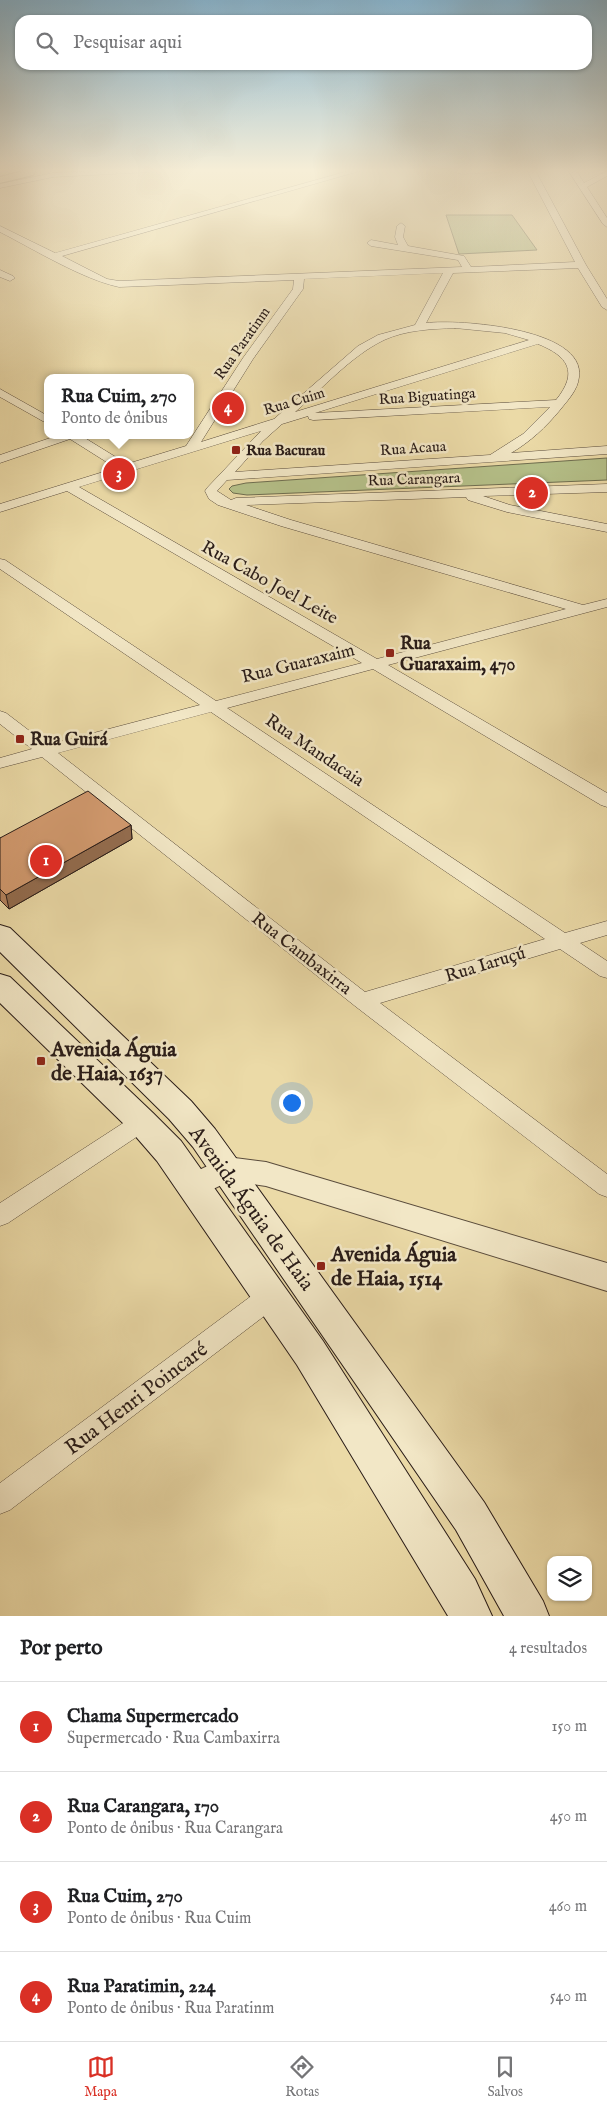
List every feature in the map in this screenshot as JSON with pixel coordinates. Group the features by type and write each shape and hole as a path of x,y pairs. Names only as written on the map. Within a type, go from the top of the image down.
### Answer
{"main road":[{"name":"Avenida Águia de Haia","path":"0,934 106,1040 180,1110 204,1138 470,1516 528,1616"},
{"name":"Avenida Águia de Haia","path":"4,996 142,1122 169,1152 310,1353 460,1594 471,1616"}],"street":[{"path":"33,245 104,281 119,284 581,265"},
{"path":"53,256 91,245"},
{"path":"387,245 461,258 465,262 467,270"},
{"path":"571,245 607,307"},
{"path":"419,328 449,271"},
{"path":"0,273 10,278"},
{"name":"Rua Paratinm","path":"190,449 248,358 298,289 299,278"},
{"path":"493,458 521,444 566,394 573,380 575,370 567,355 539,340 517,332 484,327 419,328 393,333 373,341 259,438 211,491 213,496 223,502 286,523 581,609"},
{"name":"Rua Cuim","path":"0,508 539,340"},
{"path":"0,392 44,419"},
{"name":"Rua Biguatinga","path":"298,416 327,417 559,403"},
{"path":"0,459 59,439"},
{"path":"77,439 126,469"},
{"name":"Rua Acaua","path":"222,477 607,450"},
{"name":"Rua Cabo Joel Leite","path":"69,487 376,664 607,801"},
{"name":"Rua Carangara","path":"223,502 607,488"},
{"path":"462,493 507,508 607,528"},
{"name":"Rua Mandacaia","path":"0,563 607,970"},
{"name":"Rua Guaraxaim","path":"0,763 607,603"},
{"name":"Rua Cambaxirra","path":"0,716 362,1001 607,1187"},
{"name":"Rua Iaruçú","path":"362,1001 607,928"},
{"path":"0,1216 142,1122"},
{"path":"194,1186 227,1169 266,1174 604,1278"},
{"name":"Rua Henri Poincaré","path":"0,1500 271,1296"}],"green space":[{"path":"456,245 534,245 537,250 459,254"},
{"path":"607,458 607,480 247,495 233,493 229,489 232,486 246,483"}],"building":[{"path":"88,791 131,825 6,895 0,889 0,838"}],"place":[{"name":"Rua Paratimin, 224","path":"228,408"},
{"name":"Rua Bacurau","path":"236,450"},
{"name":"Rua Cuim, 270","path":"119,474"},
{"name":"Rua Carangara, 170","path":"532,493"},
{"name":"Rua Guaraxaim, 470","path":"390,653"},
{"name":"Rua Guirá","path":"20,739"},
{"name":"Chama Supermercado","path":"46,861"},
{"name":"Avenida Águia de Haia, 1637","path":"41,1061"},
{"name":"Avenida Águia de Haia, 1514","path":"321,1266"}]}
